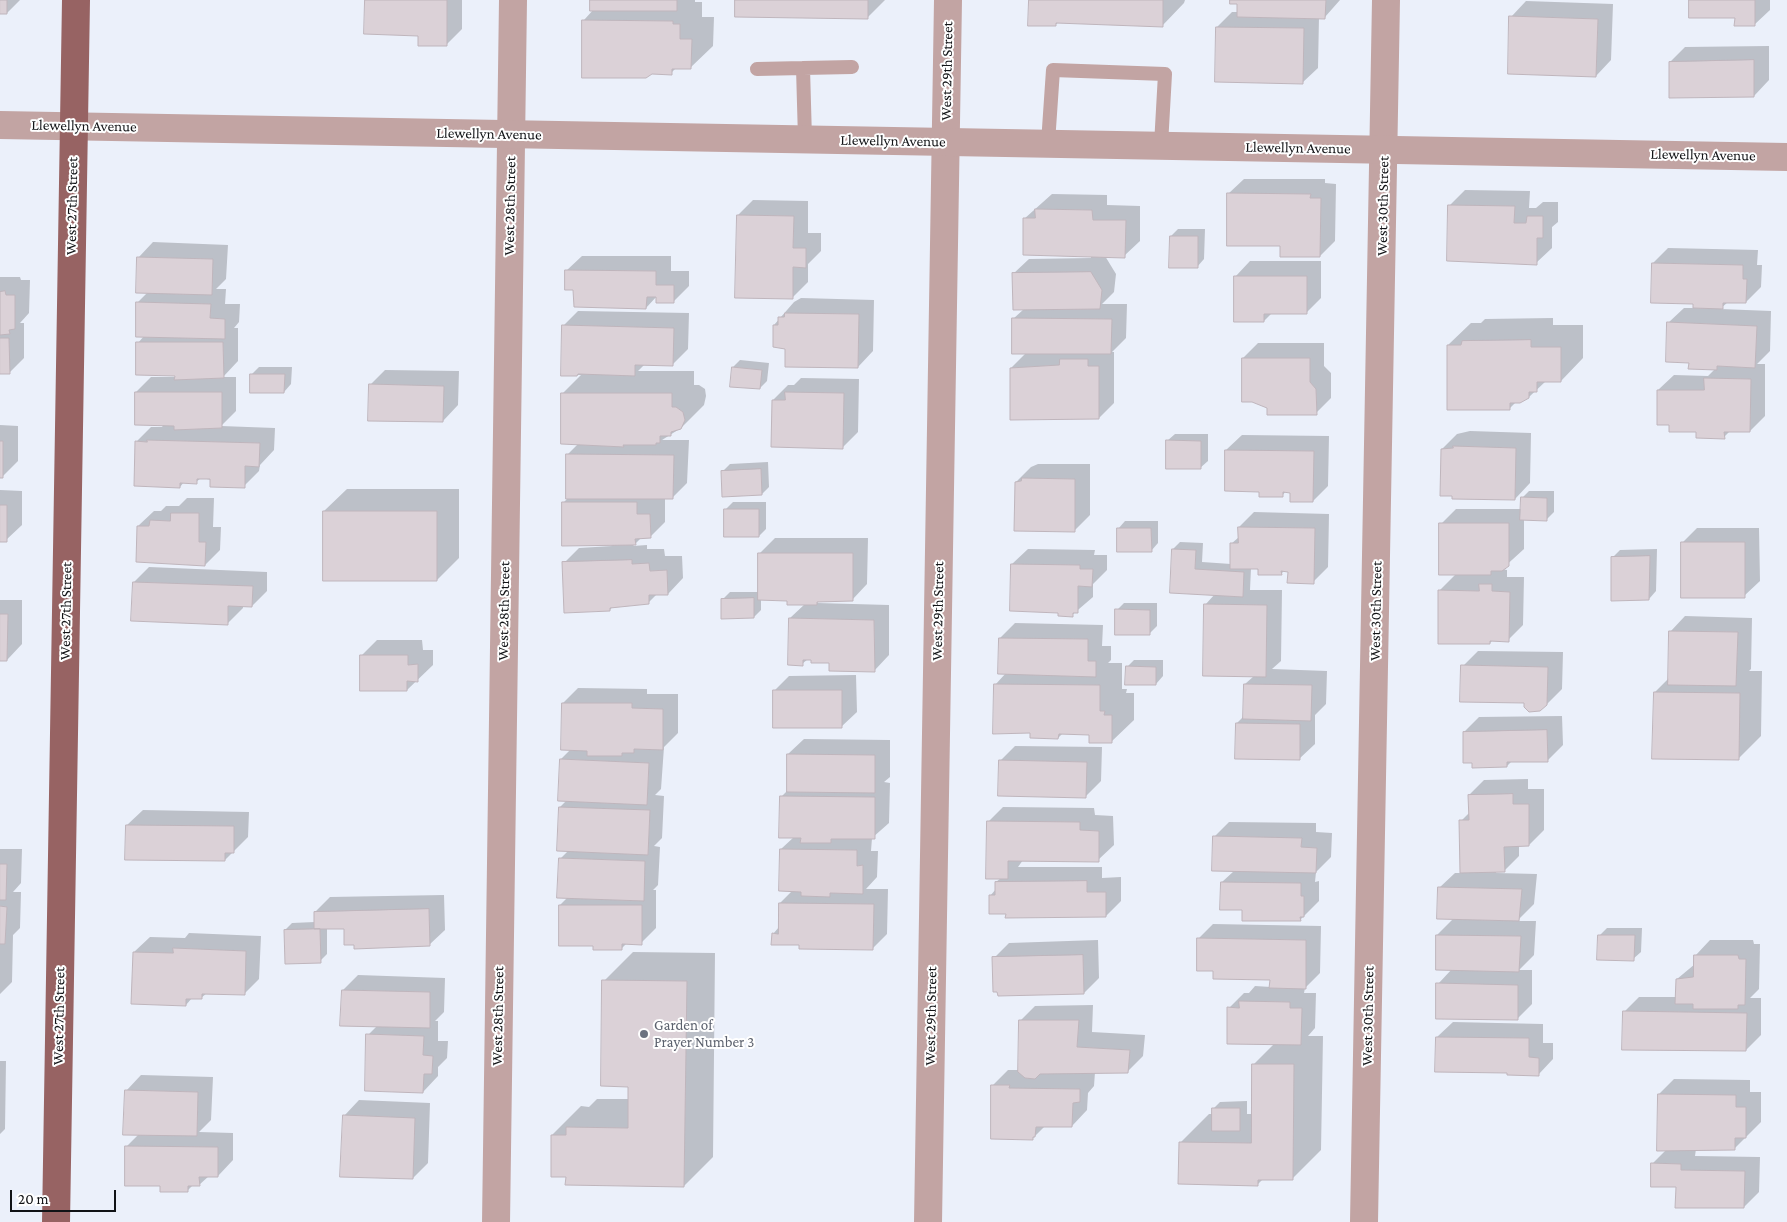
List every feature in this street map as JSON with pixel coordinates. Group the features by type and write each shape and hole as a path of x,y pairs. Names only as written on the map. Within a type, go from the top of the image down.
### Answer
{"main road":[{"name":"West 27th Street","path":"56,1222 76,0"}],"street":[{"name":"West 28th Street","path":"496,1222 513,0"},
{"name":"West 29th Street","path":"928,1222 948,0"},
{"name":"West 30th Street","path":"1364,1222 1386,0"},
{"name":"Llewellyn Avenue","path":"0,125 1787,157"}],"lane":[{"path":"757,69 852,66"},
{"path":"803,68 805,139"},
{"path":"1048,143 1053,70 1165,74 1161,145"}],"building":[{"path":"0,0 7,0 7,14 0,14"},
{"path":"365,0 447,0 447,46 418,46 418,36 364,34"},
{"path":"590,0 677,0 677,11 590,11"},
{"path":"735,0 868,0 868,19 735,17"},
{"path":"1029,0 1163,0 1163,27 1056,23 1056,26 1028,26"},
{"path":"1230,0 1326,0 1325,19 1237,17 1237,4 1230,4"},
{"path":"1689,0 1755,0 1755,26 1734,26 1735,18 1689,18"},
{"path":"1509,16 1598,19 1596,77 1508,74"},
{"path":"582,20 673,21 673,24 680,24 680,39 692,39 691,69 672,69 672,75 652,74 646,78 582,78"},
{"path":"1216,27 1304,28 1303,84 1215,82"},
{"path":"1754,60 1754,97 1669,98 1669,62"},
{"path":"1227,193 1311,194 1310,198 1321,198 1320,257 1280,257 1280,246 1227,246"},
{"path":"1448,205 1515,206 1514,223 1526,223 1527,216 1543,216 1543,238 1537,238 1537,265 1447,261"},
{"path":"1035,209 1092,210 1093,220 1126,220 1125,258 1023,255 1023,218 1035,218"},
{"path":"737,215 794,216 793,248 806,248 806,268 793,267 793,299 735,298"},
{"path":"1170,236 1198,236 1198,268 1169,268"},
{"path":"137,257 213,259 212,295 136,293"},
{"path":"1652,263 1743,265 1743,279 1747,279 1746,303 1723,303 1723,309 1693,308 1693,304 1651,303"},
{"path":"565,270 656,271 656,285 674,285 674,303 656,303 656,297 647,297 646,309 574,307 573,290 565,290"},
{"path":"1091,272 1102,290 1100,309 1013,310 1012,273"},
{"path":"1234,276 1307,276 1307,314 1264,314 1264,322 1234,322"},
{"path":"5,291 6,295 15,295 15,329 9,330 10,334 0,335 0,292"},
{"path":"136,302 211,304 210,318 225,319 225,339 136,337"},
{"path":"785,313 859,314 858,368 785,367 785,349 773,347 773,325 778,325 778,317 784,317"},
{"path":"1012,318 1112,319 1111,354 1012,354"},
{"path":"1667,322 1757,326 1755,368 1717,366 1717,370 1688,369 1689,363 1666,362"},
{"path":"562,325 674,328 673,366 635,365 635,376 578,374 577,376 561,376"},
{"path":"0,338 9,338 10,374 0,374"},
{"path":"1531,340 1531,347 1561,347 1561,382 1537,382 1537,392 1529,392 1529,398 1520,403 1510,403 1510,410 1447,410 1447,345 1461,345 1462,341"},
{"path":"136,342 223,342 224,378 174,380 175,376 136,375"},
{"path":"1242,358 1310,358 1310,382 1316,389 1317,415 1267,415 1267,408 1252,402 1242,402"},
{"path":"1060,359 1088,359 1088,366 1099,366 1099,419 1010,420 1010,368 1059,365"},
{"path":"732,367 762,370 760,389 730,387"},
{"path":"250,374 285,374 284,393 250,393"},
{"path":"1704,378 1751,379 1750,432 1724,432 1725,439 1696,438 1696,432 1669,432 1669,425 1657,425 1657,390 1704,390"},
{"path":"369,384 444,386 443,422 368,421"},
{"path":"135,392 222,392 222,428 174,430 174,426 135,425"},
{"path":"785,392 844,393 843,449 771,447 772,400 785,400"},
{"path":"561,393 672,393 672,407 676,407 683,412 685,420 681,429 671,432 671,436 660,436 660,443 656,443 656,445 623,445 624,447 561,444"},
{"path":"147,440 260,443 259,467 245,466 245,488 210,487 210,479 197,479 197,484 180,483 180,488 134,486 135,441 147,442"},
{"path":"1166,440 1201,441 1201,469 1166,469"},
{"path":"0,441 3,441 3,478 0,478"},
{"path":"1453,446 1516,448 1515,500 1452,499 1452,496 1440,496 1441,449 1453,448"},
{"path":"1225,450 1314,451 1313,502 1290,502 1290,493 1283,492 1283,497 1259,497 1259,492 1225,491"},
{"path":"566,454 674,455 673,499 566,499"},
{"path":"761,469 762,495 722,497 721,471"},
{"path":"1022,478 1075,479 1075,532 1014,531 1015,482 1021,481"},
{"path":"1521,497 1547,498 1547,521 1520,520"},
{"path":"562,502 637,502 637,514 650,514 651,538 635,539 636,545 562,546"},
{"path":"0,505 7,505 7,542 0,542"},
{"path":"724,509 759,509 759,537 724,537"},
{"path":"323,511 437,511 437,581 323,581"},
{"path":"171,513 199,513 199,542 206,542 205,566 136,562 137,526 149,526 150,520 170,521"},
{"path":"1439,523 1509,523 1509,566 1502,571 1491,571 1491,575 1439,575"},
{"path":"1238,527 1315,528 1314,584 1287,583 1288,572 1281,571 1282,575 1258,575 1258,569 1230,569 1230,543 1238,543"},
{"path":"1117,528 1151,528 1152,552 1117,552"},
{"path":"1681,542 1745,542 1745,598 1681,598"},
{"path":"1172,549 1196,550 1195,569 1244,572 1243,597 1170,593"},
{"path":"758,553 853,553 853,601 817,602 817,605 787,605 787,601 758,600"},
{"path":"1650,556 1649,600 1611,601 1611,557"},
{"path":"632,560 632,564 649,563 650,571 667,570 668,595 649,595 649,604 610,608 610,611 564,613 562,562"},
{"path":"1011,564 1080,565 1080,569 1093,569 1092,587 1078,586 1078,613 1073,613 1073,617 1058,616 1058,613 1010,611"},
{"path":"133,582 253,586 252,607 228,606 228,625 131,621"},
{"path":"1479,584 1492,584 1492,591 1510,592 1509,642 1490,641 1490,644 1438,644 1438,590 1479,591"},
{"path":"754,598 754,618 721,619 721,599"},
{"path":"1204,604 1267,605 1266,677 1203,676"},
{"path":"1115,609 1150,610 1150,635 1115,635"},
{"path":"0,614 8,614 7,661 0,661"},
{"path":"789,618 874,620 875,672 829,671 829,663 811,663 811,660 803,660 803,666 788,665"},
{"path":"1669,631 1738,632 1736,686 1668,685"},
{"path":"999,638 1088,639 1088,661 1096,661 1096,677 998,674"},
{"path":"360,655 408,655 408,665 418,664 418,682 407,681 407,691 360,691"},
{"path":"1461,665 1548,667 1547,705 1540,711 1529,712 1524,707 1524,703 1460,702"},
{"path":"1126,666 1156,667 1156,685 1125,685"},
{"path":"994,684 1100,685 1100,711 1105,711 1104,715 1112,715 1112,743 1089,743 1089,735 1059,734 1058,739 1030,738 1030,733 993,734"},
{"path":"1244,684 1312,685 1311,721 1243,719"},
{"path":"773,690 842,690 842,728 773,728"},
{"path":"1654,692 1740,693 1739,760 1652,759"},
{"path":"562,703 632,703 632,708 663,709 663,750 634,749 634,753 622,753 622,756 587,756 587,751 561,750"},
{"path":"1236,723 1300,724 1300,760 1235,759"},
{"path":"1547,730 1548,762 1507,762 1507,767 1472,768 1472,763 1463,763 1463,732"},
{"path":"787,754 875,755 875,793 787,792"},
{"path":"560,759 649,763 647,805 558,801"},
{"path":"999,760 1087,762 1086,798 998,796"},
{"path":"1513,794 1513,804 1529,804 1529,846 1504,847 1505,872 1460,873 1459,820 1469,820 1468,795"},
{"path":"780,796 875,797 875,839 831,839 831,843 800,843 801,838 779,838"},
{"path":"559,807 650,810 648,855 557,851"},
{"path":"987,821 1080,822 1080,830 1099,831 1099,862 1008,861 1008,879 986,879"},
{"path":"126,825 234,826 234,853 225,853 225,861 125,860"},
{"path":"1213,836 1302,838 1301,847 1317,848 1316,873 1212,871"},
{"path":"780,849 857,850 857,866 863,865 863,894 830,893 830,897 801,896 801,892 779,891"},
{"path":"559,858 645,861 644,901 557,898"},
{"path":"0,864 7,864 6,900 0,900"},
{"path":"1087,881 1087,892 1106,892 1106,917 1005,918 1006,914 989,914 989,895 995,895 995,882"},
{"path":"1221,882 1301,883 1301,896 1304,896 1304,917 1300,917 1301,921 1242,921 1242,910 1220,910"},
{"path":"1438,887 1522,889 1519,921 1437,919"},
{"path":"779,903 874,904 873,950 799,949 799,945 771,945 772,933 778,934"},
{"path":"559,905 642,905 642,945 622,944 622,950 593,950 593,946 559,946"},
{"path":"0,906 7,907 5,944 0,944"},
{"path":"429,909 430,946 354,949 354,945 344,945 344,929 314,929 314,912"},
{"path":"320,929 321,963 285,964 284,930"},
{"path":"1436,935 1521,936 1519,972 1436,970"},
{"path":"1598,935 1635,935 1634,961 1597,960"},
{"path":"1197,938 1306,940 1306,989 1269,988 1270,980 1213,979 1213,971 1197,971"},
{"path":"173,948 246,951 245,995 202,994 202,999 186,999 186,1006 131,1004 133,952 173,953"},
{"path":"1083,955 1084,994 998,996 997,992 993,992 992,957"},
{"path":"1694,955 1738,955 1739,959 1746,959 1745,1005 1738,1005 1738,1009 1693,1009 1693,1004 1675,1004 1676,979 1693,977"},
{"name":"Garden of Prayer Number 3","path":"602,980 687,981 684,1187 565,1185 566,1177 551,1177 551,1135 566,1135 566,1127 628,1128 628,1087 601,1086"},
{"path":"1436,983 1518,985 1518,1020 1436,1019"},
{"path":"342,990 430,992 430,1028 340,1026"},
{"path":"1239,1001 1290,1002 1290,1008 1302,1008 1301,1045 1227,1044 1227,1007 1239,1008"},
{"path":"1623,1011 1747,1013 1746,1051 1622,1050"},
{"path":"1019,1020 1079,1020 1077,1047 1130,1050 1128,1073 1040,1074 1035,1079 1025,1078 1018,1072"},
{"path":"366,1034 424,1036 423,1055 433,1056 432,1074 424,1074 423,1093 365,1091"},
{"path":"1436,1037 1529,1038 1529,1057 1539,1058 1539,1076 1507,1075 1507,1073 1435,1072"},
{"path":"1252,1064 1294,1064 1293,1180 1258,1180 1258,1186 1178,1184 1179,1142 1251,1143"},
{"path":"991,1085 1010,1085 1009,1088 1080,1089 1080,1102 1073,1103 1072,1127 1036,1127 1033,1140 991,1139"},
{"path":"125,1090 198,1092 197,1136 123,1135"},
{"path":"1658,1094 1736,1095 1736,1107 1746,1107 1746,1138 1735,1138 1735,1150 1657,1151"},
{"path":"1212,1108 1240,1108 1240,1131 1212,1131"},
{"path":"343,1115 415,1118 413,1179 340,1177"},
{"path":"125,1146 218,1147 218,1177 199,1177 200,1186 188,1186 188,1192 160,1192 160,1186 125,1186"},
{"path":"1651,1163 1681,1164 1681,1170 1745,1171 1744,1208 1675,1208 1676,1187 1651,1187"}],"place":[{"name":"Garden of Prayer Number 3","path":"644,1034"}]}
